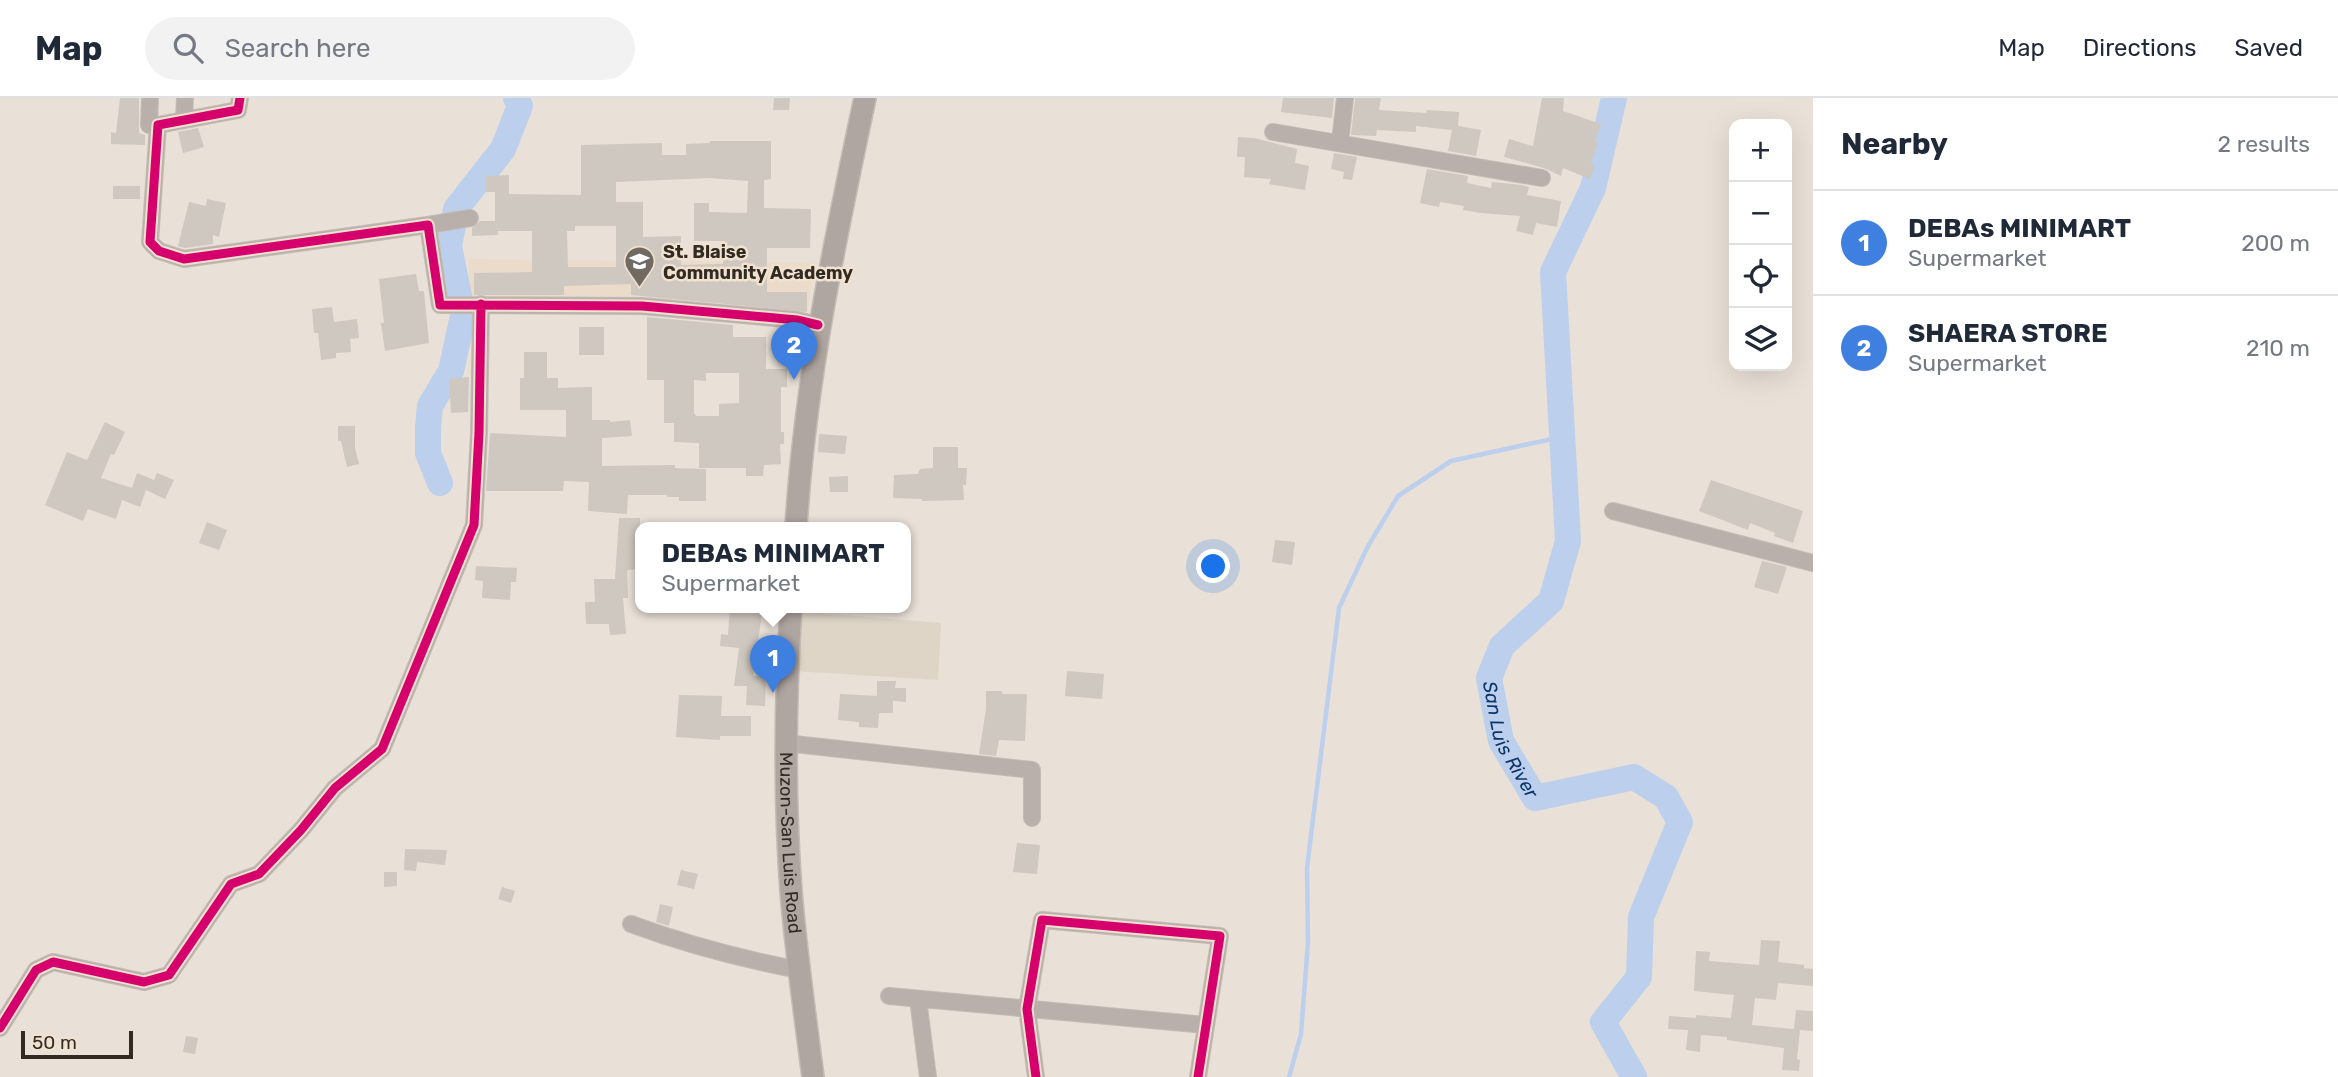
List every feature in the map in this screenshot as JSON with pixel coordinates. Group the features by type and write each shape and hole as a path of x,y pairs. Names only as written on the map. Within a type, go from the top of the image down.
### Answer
{"main road":[{"path":"796,522 809,388 818,325 865,98"},
{"name":"Muzon-San Luis Road","path":"791,613 786,743 787,829 799,970 813,1077"}],"street":[{"path":"150,98 149,125 238,110 240,98"},
{"path":"184,119 186,98"},
{"path":"1340,142 1345,98"},
{"path":"158,125 150,242 159,251 184,259 470,218"},
{"path":"1273,132 1542,178"},
{"path":"428,225 440,305 642,306 797,320 818,325"},
{"path":"0,1028 36,970 53,962 144,982 169,975 231,884 259,874 335,789 382,749 474,525 479,433 475,304"},
{"path":"1613,511 1813,563"},
{"path":"786,743 1032,770 1032,818"},
{"path":"1037,1077 1027,1009 1042,920 1220,936 1198,1077"},
{"path":"631,924 760,963 799,970"},
{"path":"889,996 1206,1025"},
{"path":"918,999 928,1077"}],"shaded area":[{"name":"St. Blaise Community Academy","path":"468,259 814,263 807,317 472,314"},
{"path":"795,613 941,623 938,680 793,671"}],"building":[{"path":"120,98 139,98 139,133 145,135 145,145 111,144 111,132 116,133"},
{"path":"774,98 790,98 789,110 773,110"},
{"path":"1283,98 1334,98 1332,118 1281,112"},
{"path":"1355,98 1381,98 1379,110 1459,112 1458,126 1481,130 1476,156 1448,151 1452,130 1416,126 1416,132 1377,130 1376,136 1351,135"},
{"path":"1542,98 1564,98 1563,111 1601,124 1595,141 1598,142 1591,164 1595,166 1590,179 1563,168 1561,176 1544,168 1504,157 1509,139 1533,146"},
{"path":"198,128 204,147 183,153 178,132"},
{"path":"1238,137 1254,138 1297,149 1295,163 1309,166 1305,190 1269,184 1271,179 1244,177 1245,157 1237,157"},
{"path":"771,141 771,179 764,180 764,208 811,209 810,248 767,248 767,292 807,292 807,312 631,295 631,284 564,286 564,295 474,295 474,273 532,272 532,231 498,231 498,235 472,236 472,228 480,221 495,221 495,192 485,192 485,176 509,175 509,194 581,195 581,145 662,143 662,155 686,155 686,144","holes":["710,178 748,181 747,213 709,212 709,203 694,203 694,241 724,241 723,264 681,265 681,236 643,237 643,202 616,202 616,182","575,226 616,226 616,267 568,267 567,231 575,231"]},
{"path":"1334,153 1357,157 1352,180 1343,179 1344,172 1331,169"},
{"path":"1427,169 1468,176 1467,183 1491,188 1492,182 1521,185 1529,187 1527,195 1561,201 1557,227 1536,223 1533,235 1516,231 1520,216 1463,210 1464,206 1440,202 1439,207 1420,203"},
{"path":"113,186 140,186 140,199 113,199"},
{"path":"207,199 226,203 219,237 213,235 213,244 185,248 178,246 189,202 206,206"},
{"path":"416,274 419,291 424,291 429,343 385,351 379,279"},
{"path":"332,307 334,322 357,319 359,338 350,339 351,352 336,353 336,358 321,360 318,333 314,333 312,309"},
{"path":"647,317 733,325 733,337 766,337 766,369 787,369 787,387 781,387 781,432 784,432 784,444 780,444 781,464 764,465 763,476 746,476 746,468 699,468 699,443 674,442 674,423 664,423 664,380 647,380","holes":["706,373 739,373 739,403 719,404 719,416 696,416 694,380 706,381"]},
{"path":"579,327 604,327 604,355 579,355"},
{"path":"778,329 806,333 804,344 778,344"},
{"path":"524,352 547,352 547,378 558,378 558,388 592,387 592,420 630,420 632,436 602,438 602,466 675,465 675,468 706,469 706,501 679,501 679,497 667,495 628,495 627,514 588,511 589,482 564,481 563,491 486,491 490,433 566,437 566,410 520,410 520,378 524,378"},
{"path":"469,377 468,412 451,413 449,379"},
{"path":"105,422 125,432 114,455 111,454 101,478 132,488 137,473 154,480 157,473 174,480 165,499 146,490 140,507 122,500 116,519 88,509 83,521 45,505 67,452 87,460"},
{"path":"338,426 355,426 355,448 359,464 347,467 341,441 338,441"},
{"path":"819,434 847,436 845,454 818,452"},
{"path":"933,447 958,447 958,468 967,468 966,485 963,485 964,500 922,501 893,498 894,475 918,474 920,469 933,468"},
{"path":"848,476 848,492 830,492 829,477"},
{"path":"1711,480 1803,511 1793,543 1750,523 1748,530 1699,511"},
{"path":"619,518 640,518 640,522 635,522 635,569 627,570 628,598 623,598 626,634 610,635 609,624 586,624 585,602 595,602 594,579 615,579"},
{"path":"207,522 227,530 219,550 199,543"},
{"path":"1275,540 1295,542 1292,565 1272,562"},
{"path":"1762,561 1787,567 1778,594 1754,587"},
{"path":"476,566 517,568 516,582 511,582 510,600 482,598 483,581 475,580"},
{"path":"730,613 762,613 753,676 766,676 765,706 746,705 747,686 734,686 739,648 720,646 721,634 728,635"},
{"path":"1067,671 1104,674 1102,699 1065,696"},
{"path":"877,681 896,681 895,688 906,688 906,702 893,701 893,713 879,713 878,728 859,727 859,722 838,720 840,694 877,696"},
{"path":"986,691 1027,694 1025,741 999,740 996,756 979,754"},
{"path":"679,695 722,696 721,716 751,716 751,736 720,736 720,740 676,737"},
{"path":"1017,843 1040,845 1037,874 1013,872"},
{"path":"405,849 447,850 445,865 417,862 416,871 404,870"},
{"path":"681,870 698,874 694,889 677,885"},
{"path":"384,872 397,872 397,886 384,887"},
{"path":"502,887 515,891 511,903 498,899"},
{"path":"660,904 673,907 669,926 656,922"},
{"path":"1761,940 1780,941 1778,962 1804,965 1804,968 1813,969 1813,986 1778,983 1776,1000 1755,998 1752,1025 1794,1029 1796,1010 1813,1011 1813,1031 1800,1030 1797,1059 1800,1060 1799,1071 1782,1070 1784,1048 1701,1035 1700,1052 1686,1050 1688,1030 1668,1029 1669,1016 1731,1018 1734,995 1694,991 1696,951 1710,952 1709,961 1759,965"},
{"path":"186,1036 198,1038 195,1054 183,1052"}],"waterway":[{"path":"440,483 428,453 428,427 430,406 451,371 463,316 449,246 456,209 503,149 520,106 516,98"},
{"name":"San Luis River","path":"1614,98 1593,188 1553,272 1568,541 1551,601 1502,646 1489,678 1501,741 1535,798 1634,777 1666,797 1680,822 1641,917 1639,977 1603,1022 1634,1077"},
{"path":"1289,1077 1301,1034 1308,942 1307,868 1339,608 1367,548 1398,496 1451,461 1561,437"}],"cycle path":[{"path":"240,98 238,110 158,125 150,242 159,251 184,259 428,225 440,305 642,306 797,320 818,325"},
{"path":"0,1028 36,970 53,962 144,982 169,975 231,884 259,874 301,830 335,788 382,749 474,525 481,304"},
{"path":"1036,1077 1027,1009 1042,920 1220,936 1198,1077"}],"place":[{"name":"St. Blaise Community Academy","path":"640,289"},
{"name":"SHAERA STORE","path":"794,380"},
{"name":"DEBAs MINIMART","path":"773,693"}]}
